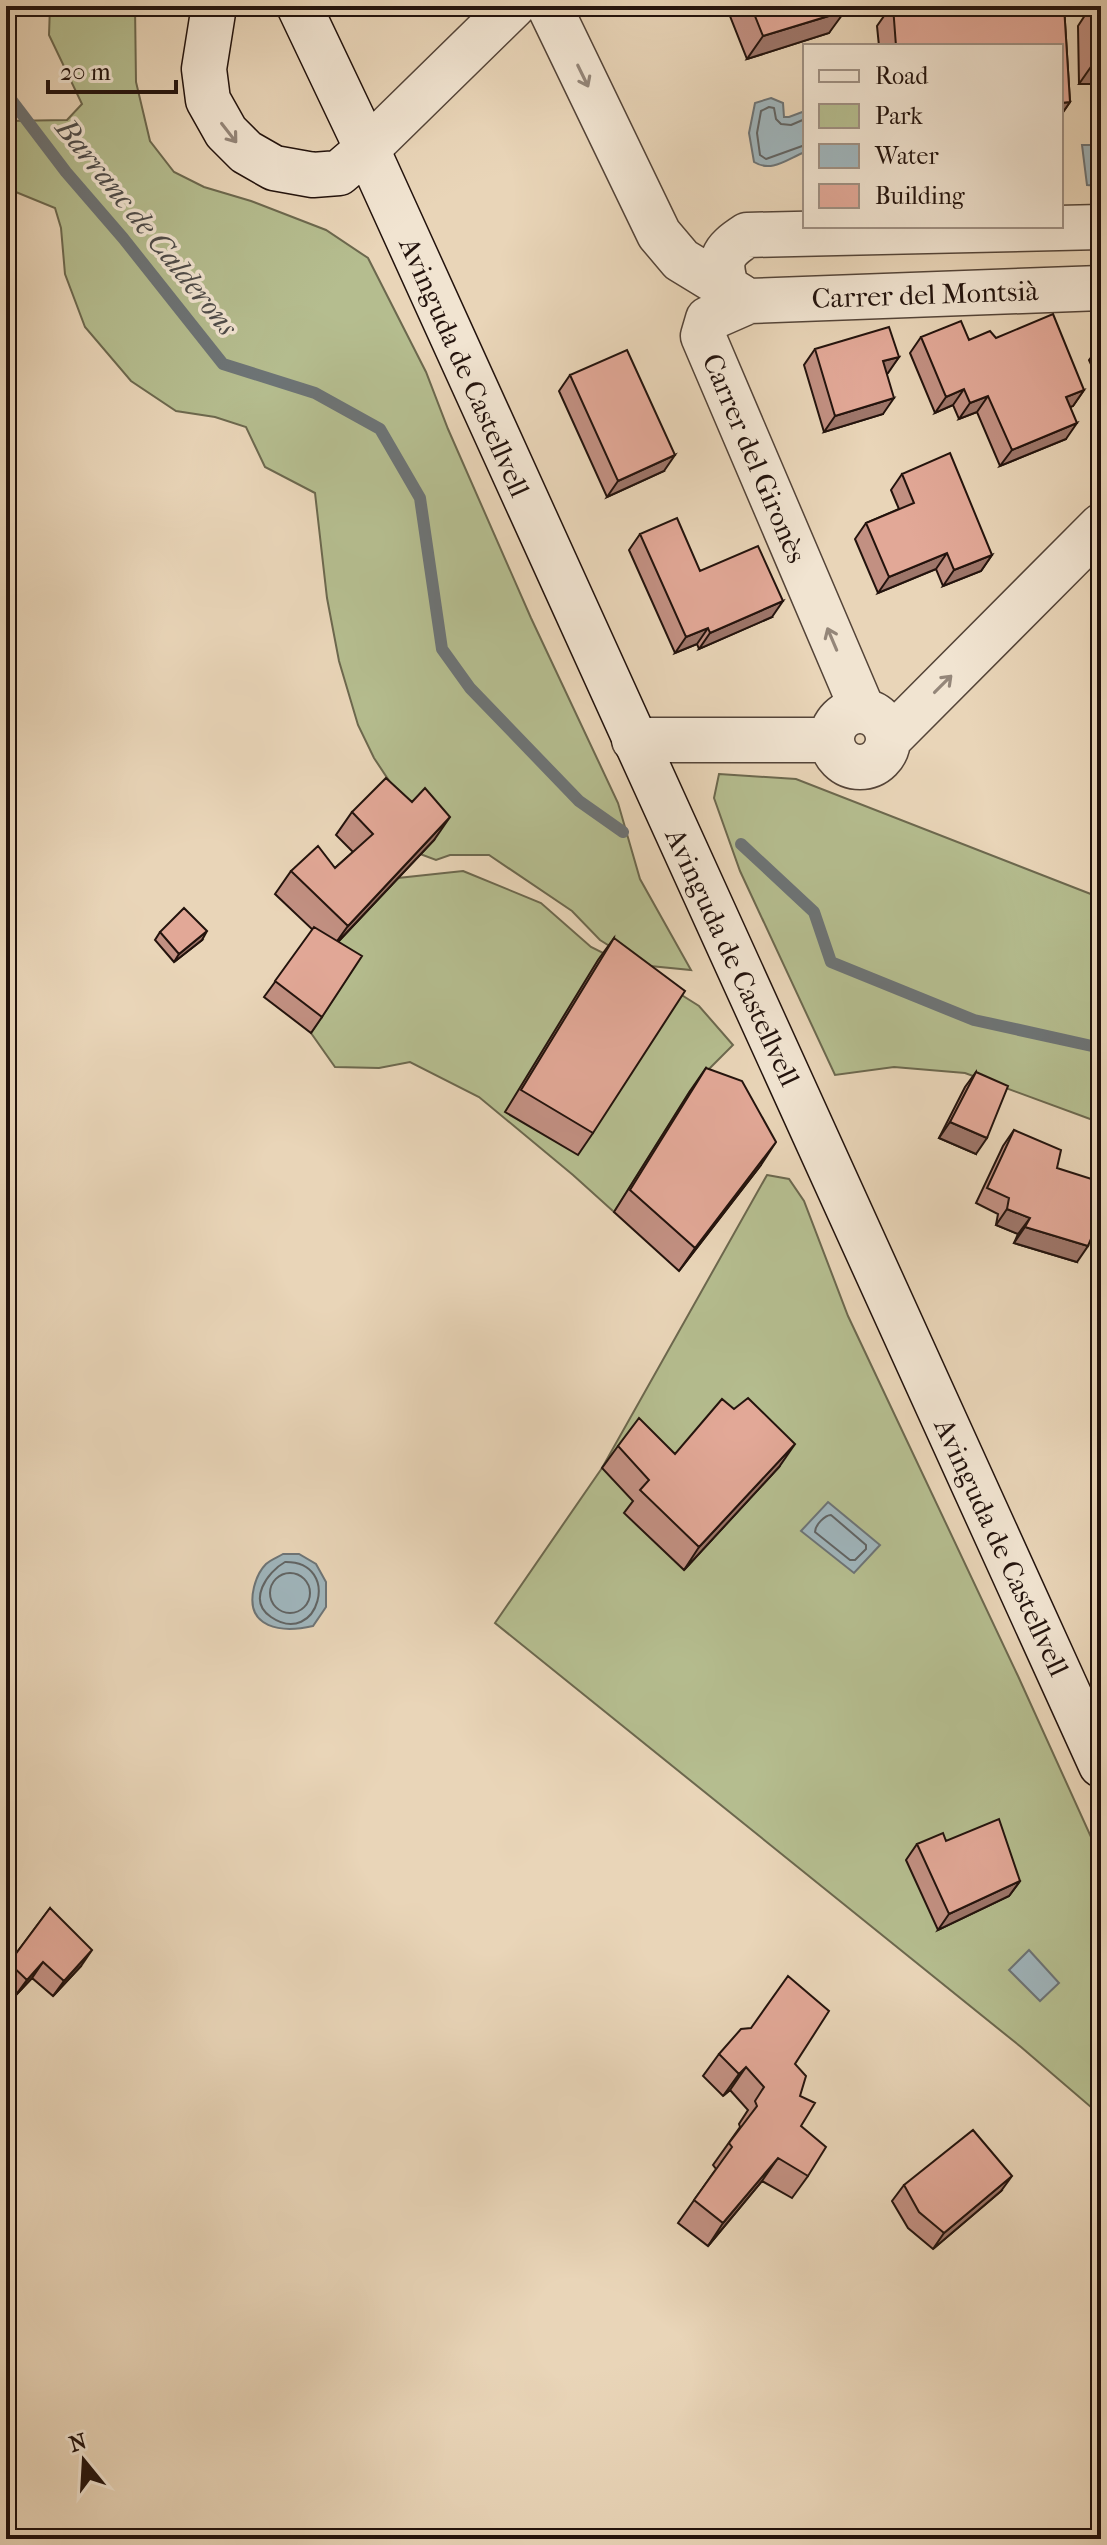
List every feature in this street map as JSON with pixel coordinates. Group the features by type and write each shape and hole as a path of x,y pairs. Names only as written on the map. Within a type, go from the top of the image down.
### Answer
{"street":[{"path":"214,6 204,69 208,100 226,132 246,152 274,168 313,175 339,173 513,6"},
{"name":"Avinguda de Castellvell","path":"299,6 367,149 1101,1765"},
{"path":"549,6 659,234 681,260 738,295"},
{"path":"1063,228 1101,227"},
{"path":"738,295 721,271 723,257 729,247 747,235 1057,228"},
{"name":"Carrer del Montsià","path":"738,295 1101,288"},
{"name":"Carrer del Gironès","path":"738,295 708,319 703,336 861,730"},
{"path":"634,740 861,730 1101,526"}],"green space":[{"path":"50,6 135,6 136,82 150,141 174,172 204,187 251,201 326,230 368,258 426,372 531,618 618,803 640,879 691,970 640,965 600,940 572,911 489,855 450,855 436,860 420,854 409,811 374,758 358,725 339,661 327,598 315,493 265,467 246,427 215,417 176,411 131,381 85,327 65,274 61,228 55,208 6,188 6,121 67,120 82,104 49,35"},
{"path":"719,774 796,779 1101,898 1101,1123 965,1073 894,1067 835,1075 740,871 714,798"},
{"path":"463,871 541,903 591,947 661,982 699,1006 733,1045 709,1069 726,1103 690,1091 614,1212 479,1097 410,1062 379,1068 335,1067 311,1033 351,972 332,948 398,878"},
{"path":"767,1175 789,1179 804,1201 848,1316 1101,1859 1101,2112 1092,2108 1021,2047 495,1623 602,1468"}],"water":[{"path":"771,98 783,103 784,117 803,112 803,153 773,166 754,162 749,133 755,103"},
{"path":"1082,145 1099,145 1101,186 1087,185"},
{"path":"828,1502 880,1545 854,1573 801,1531"},
{"path":"283,1554 299,1554 316,1564 326,1582 326,1607 313,1626 278,1628 260,1620 255,1612 252,1601 258,1575 268,1563"},
{"path":"1029,1950 1059,1983 1040,2001 1009,1970"}],"building":[{"path":"751,6 843,6 845,11 763,36"},
{"path":"893,6 1064,6 1070,102 1063,103 1063,44 896,44"},
{"path":"1094,6 1101,6 1101,61 1095,61"},
{"path":"1053,314 1084,390 1066,397 1077,423 1012,450 988,396 970,403 964,389 946,397 921,337 961,321 969,340 990,331 996,338"},
{"path":"889,327 899,357 883,361 894,398 835,416 815,349"},
{"path":"627,350 675,455 618,481 570,375"},
{"path":"950,453 992,555 954,570 947,553 889,577 866,523 914,503 902,474"},
{"path":"677,518 700,571 758,546 783,601 710,633 708,628 686,637 640,534"},
{"path":"386,778 412,802 425,788 450,817 348,926 291,871 318,846 335,868 373,834 352,812"},
{"path":"184,908 207,931 179,954 160,932"},
{"path":"314,927 362,956 322,1017 275,981"},
{"path":"614,938 685,991 593,1133 521,1090"},
{"path":"706,1068 742,1081 776,1142 695,1248 630,1190"},
{"path":"976,1072 1008,1086 987,1138 950,1122"},
{"path":"1014,1130 1061,1150 1057,1168 1101,1182 1101,1215 1088,1246 1025,1227 1030,1218 1007,1209 1009,1198 987,1188"},
{"path":"748,1398 795,1444 699,1547 640,1490 649,1480 618,1446 639,1418 675,1454 722,1399 734,1409"},
{"path":"999,1819 1020,1881 949,1914 917,1844 943,1833 946,1841"},
{"path":"50,1908 92,1950 64,1981 43,1962 27,1980 9,1963"},
{"path":"788,1976 829,2011 795,2064 806,2076 800,2096 815,2103 801,2126 826,2147 808,2176 778,2158 723,2223 694,2200 732,2147 729,2143 757,2106 755,2101 764,2087 746,2067 739,2074 719,2054 741,2029 751,2028"},
{"path":"973,2130 1012,2176 944,2233 919,2212 904,2185"}],"waterway":[{"name":"Barranc de Calderons","path":"6,93 66,172 223,364 315,393 380,429 420,498 442,649 470,688 579,801 623,832"},
{"name":"Barranc de Calderons","path":"741,844 814,912 831,962 974,1020 1101,1048"}]}
